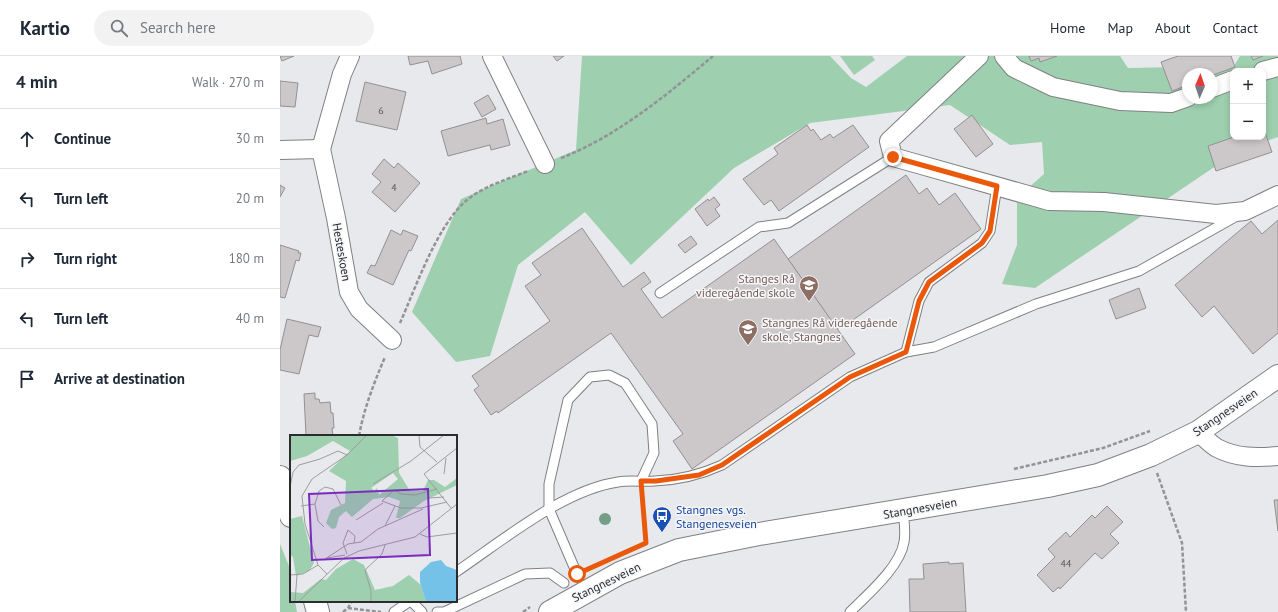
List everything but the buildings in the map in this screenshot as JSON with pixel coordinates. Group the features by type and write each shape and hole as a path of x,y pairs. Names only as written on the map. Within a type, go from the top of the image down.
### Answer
{"main road":[{"name":"Stangnesveien","path":"541,608 620,573 679,550 759,534 1048,486 1098,475 1151,455 1198,432 1278,376"},
{"path":"280,478 290,513"},
{"path":"315,602 318,612"}],"street":[{"name":"Hesteskoen","path":"350,56 342,74 321,149 336,218 348,292 360,309 392,340"},
{"path":"492,56 545,164"},
{"path":"979,56 889,141 893,157 1049,202 1104,202 1216,214 1245,211 1278,195"},
{"path":"1004,56 1014,68 1053,86 1120,101 1171,103 1182,99"},
{"path":"1266,70 1278,67"},
{"path":"1218,86 1230,81"},
{"path":"280,150 321,149"},
{"path":"1198,432 1216,448 1238,455 1257,458 1278,456"}],"lane":[{"path":"660,293 759,227 788,223 893,157"},
{"path":"906,352 919,301 929,282 982,243 990,231 997,186"},
{"path":"457,571 549,509 587,491 618,482 656,481 699,475 722,465 850,377 906,352 934,347 1036,304 1139,271 1245,211"},
{"path":"577,574 549,509 549,484 568,400 590,377 609,375 625,383 652,424 654,453 641,481"},
{"path":"850,612 875,587 899,558 904,543 903,511"},
{"path":"437,612 444,612 525,574 550,573 564,583"},
{"path":"394,612 409,602"},
{"path":"412,602 422,612"}],"path":[{"path":"359,435 370,393 392,340 440,235 454,214 468,199 489,187 579,151 604,138 691,75 713,56"},
{"path":"1007,470 1103,448 1155,429"},
{"path":"1151,455 1160,486 1182,543 1186,612"},
{"path":"641,481 646,543 654,541"},
{"path":"343,612 348,608 351,602"},
{"path":"348,608 382,612"},
{"path":"523,612 541,608"}],"green space":[{"path":"582,56 830,56 851,78 866,87 907,56 1120,56 1128,68 1234,66 1240,56 1278,56 1278,137 1238,151 1035,288 1002,284 1017,245 1017,198 1044,174 1042,142 1010,145 950,105 810,123 734,168 631,265 585,212 518,265 490,356 456,362 412,312 461,199 576,150"},
{"path":"840,56 872,56 875,60 854,75"},
{"path":"280,544 290,569 290,602 295,602 297,612 280,612"}],"place":[{"name":"Stanges Rå videregående skole","path":"809,302"},
{"name":"Stangnes Rå videregående skole, Stangnes","path":"748,346"},
{"name":"Stangnes vgs. Stangenesveien","path":"662,533"}],"route":[{"path":"577,574 646,543 641,481 656,481 699,475 722,465 850,377 906,352 919,301 929,282 982,243 990,231 997,186 893,157"}]}
